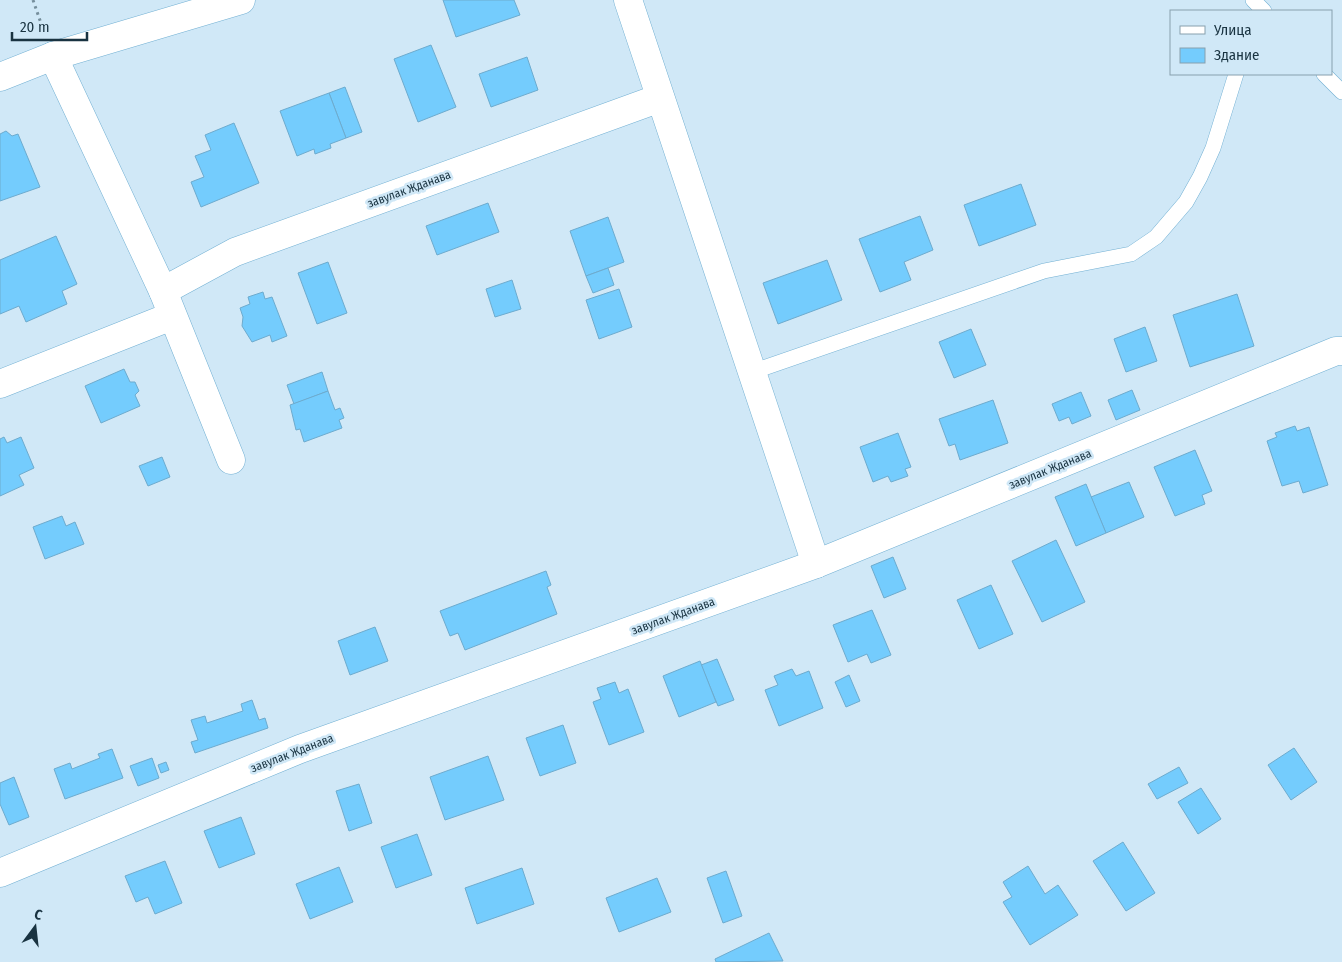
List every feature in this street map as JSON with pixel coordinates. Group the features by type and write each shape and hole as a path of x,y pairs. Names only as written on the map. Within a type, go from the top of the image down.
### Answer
{"street":[{"path":"0,77 53,56 241,0"},
{"path":"628,0 816,564"},
{"path":"53,56 163,290 231,460"},
{"name":"завулак Жданава","path":"163,290 235,252 660,98"},
{"path":"0,384 172,316"},
{"name":"завулак Жданава","path":"0,873 300,749 816,564 1336,351 1342,351"}],"lane":[{"path":"1252,0 1263,10"},
{"path":"752,372 1044,271 1131,254 1156,237 1186,202 1213,148 1236,75"},
{"path":"1325,75 1342,92"}],"path":[{"path":"33,0 53,56"}],"building":[{"path":"443,0 514,0 520,15 456,37"},
{"path":"431,45 456,107 418,122 394,59"},
{"path":"527,57 538,90 491,107 479,74"},
{"path":"345,87 362,132 346,138 329,93"},
{"path":"329,93 346,138 330,144 331,148 315,154 314,149 297,156 280,111"},
{"path":"234,123 259,183 201,207 191,182 204,177 195,156 211,150 205,135"},
{"path":"6,131 12,136 18,134 40,187 0,201 0,134"},
{"path":"1021,184 1036,225 979,246 964,205"},
{"path":"488,203 499,232 437,255 426,226"},
{"path":"920,216 933,250 904,262 911,280 880,292 859,239"},
{"path":"608,217 624,262 586,276 570,231"},
{"path":"56,236 77,284 62,291 67,304 26,322 19,306 0,314 0,260"},
{"path":"827,260 842,300 778,324 763,283"},
{"path":"328,262 347,313 317,324 298,273"},
{"path":"608,268 614,285 593,293 586,276"},
{"path":"512,280 521,309 495,317 486,289"},
{"path":"619,289 632,327 599,339 586,300"},
{"path":"263,292 265,299 272,297 287,336 272,342 270,335 252,342 242,326 243,317 240,308 250,304 248,297"},
{"path":"1237,294 1254,346 1190,367 1173,315"},
{"path":"1145,327 1157,361 1126,372 1114,339"},
{"path":"971,329 986,365 954,378 939,342"},
{"path":"124,369 130,382 135,382 139,391 135,395 140,406 101,423 85,386"},
{"path":"322,372 328,391 294,404 287,385"},
{"path":"1132,390 1140,410 1116,420 1108,400"},
{"path":"328,391 335,410 340,408 344,418 339,420 342,428 304,442 300,429 296,430 290,405"},
{"path":"1081,392 1091,416 1072,424 1069,417 1059,421 1052,404"},
{"path":"993,400 1008,443 960,460 955,444 949,446 939,419"},
{"path":"1295,426 1297,431 1309,427 1328,485 1303,493 1299,481 1282,486 1267,441 1277,437 1275,433"},
{"path":"898,433 911,467 905,469 908,476 891,482 888,476 873,482 860,447"},
{"path":"4,437 7,443 21,437 34,468 19,475 24,485 0,496 0,439"},
{"path":"1195,450 1212,491 1202,495 1205,504 1175,516 1154,467"},
{"path":"162,457 170,477 148,486 139,466"},
{"path":"1129,482 1144,517 1106,533 1091,497"},
{"path":"1086,484 1106,533 1076,546 1055,497"},
{"path":"62,516 66,526 75,522 84,544 45,559 33,527"},
{"path":"1056,540 1085,602 1042,622 1012,561"},
{"path":"893,557 906,589 884,598 871,566"},
{"path":"546,571 551,585 547,587 557,614 465,650 458,633 450,636 440,611"},
{"path":"991,585 1013,634 979,649 957,600"},
{"path":"872,610 891,655 871,663 867,654 848,662 833,625"},
{"path":"375,627 388,661 350,675 338,641"},
{"path":"717,659 734,700 718,706 701,665"},
{"path":"700,661 716,702 679,717 663,676"},
{"path":"792,669 796,676 809,671 823,708 779,726 765,690 778,685 774,676"},
{"path":"849,675 860,701 846,707 835,682"},
{"path":"615,682 619,693 628,689 644,732 609,745 593,702 601,699 597,688"},
{"path":"252,700 259,720 265,718 268,728 195,753 191,742 198,740 191,720 205,716 207,723 243,711 241,704"},
{"path":"563,725 576,763 540,776 526,738"},
{"path":"1294,748 1317,782 1291,800 1268,765"},
{"path":"112,749 123,778 65,799 54,769 70,763 72,769 100,758 98,754"},
{"path":"488,756 504,800 445,820 430,777"},
{"path":"152,758 159,778 138,786 130,766"},
{"path":"166,762 169,770 161,773 158,765"},
{"path":"1179,767 1188,783 1157,799 1148,784"},
{"path":"14,777 29,817 9,825 0,804 0,783"},
{"path":"359,784 372,823 349,831 336,791"},
{"path":"1201,788 1221,819 1198,834 1178,802"},
{"path":"241,817 255,854 219,868 204,831"},
{"path":"417,834 432,875 396,888 381,847"},
{"path":"1123,842 1155,893 1126,911 1093,861"},
{"path":"165,861 182,903 155,914 148,897 136,902 125,876"},
{"path":"1028,866 1045,894 1058,885 1078,915 1030,945 1003,902 1012,897 1003,882"},
{"path":"339,867 353,902 310,919 296,884"},
{"path":"522,868 534,904 477,924 465,888"},
{"path":"726,871 742,916 723,923 707,878"},
{"path":"657,878 671,912 619,932 606,898"},
{"path":"769,933 783,961 716,962 715,959"}]}
